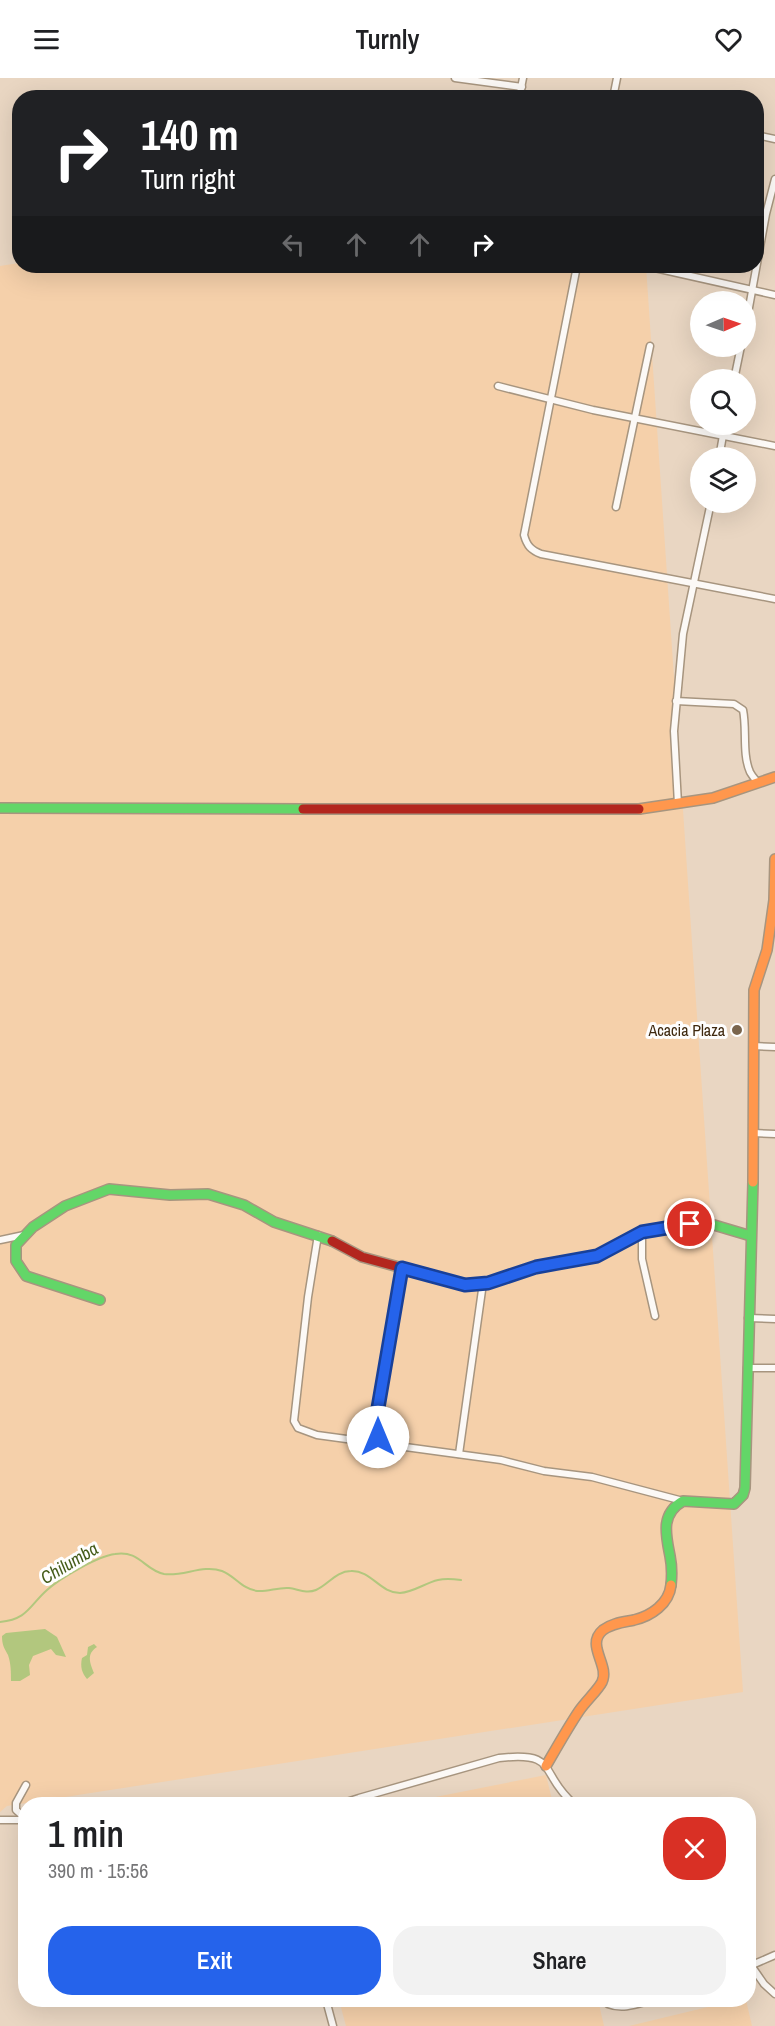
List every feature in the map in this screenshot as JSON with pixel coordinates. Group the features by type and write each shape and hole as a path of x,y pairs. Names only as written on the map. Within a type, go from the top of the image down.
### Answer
{"street":[{"path":"455,78 522,87"},
{"path":"521,90 524,78"},
{"path":"764,225 775,180"},
{"path":"576,273 524,535 527,544 532,550 541,554 775,599"},
{"path":"676,273 752,291 755,273"},
{"path":"756,292 775,295"},
{"path":"616,507 650,346"},
{"path":"498,386 550,400 690,429"},
{"path":"721,447 723,435 775,446"},
{"path":"678,804 674,731 683,634 709,513"},
{"path":"676,701 734,704 743,710 744,740 749,771 758,783"},
{"path":"0,808 615,810 713,798 775,777"},
{"path":"546,1766 570,1723 602,1682 603,1672 597,1646 597,1638 601,1632 617,1623 650,1614 669,1598 672,1566 664,1531 666,1520 673,1508 677,1503 683,1502 734,1504 746,1488 748,1318 754,1133 754,990 767,950 774,900 775,859"},
{"path":"753,1047 775,1047"},
{"path":"754,1133 775,1134"},
{"path":"100,1300 26,1276 16,1261 16,1245 24,1235 65,1206 108,1189 170,1195 208,1194 244,1205 274,1222 318,1235 362,1257 465,1285 483,1283 536,1267 597,1256 642,1232 690,1224 714,1225 751,1236"},
{"path":"642,1232 642,1259 655,1316"},
{"path":"0,1240 24,1235"},
{"path":"318,1235 294,1421 298,1428 317,1436 501,1460 555,1473 592,1477 683,1502"},
{"path":"381,1443 376,1429 378,1408 402,1268"},
{"path":"459,1454 483,1283"},
{"path":"748,1318 775,1319"},
{"path":"747,1368 775,1368"},
{"path":"362,1797 499,1758 528,1756 541,1760 557,1787 567,1797"},
{"path":"19,1797 26,1785"},
{"path":"0,1820 18,1819"},
{"path":"756,1963 775,1955"},
{"path":"756,1973 775,1994"},
{"path":"328,2007 333,2026"}],"shaded area":[{"path":"12,264 12,273 646,273 743,1692 65,1797 18,1797 18,1804 7,1806 0,1812 0,266"},
{"path":"45,1629 57,1637 66,1657 56,1655 51,1649 33,1656 29,1665 30,1675 20,1681 11,1681 10,1662 2,1636 6,1633"},
{"path":"94,1644 97,1647 91,1653 90,1659 94,1673 87,1679 82,1670 82,1658 87,1655 88,1647"},
{"path":"546,1775 551,1797 435,1797"},
{"path":"341,2007 600,2007 604,2026 346,2026"},
{"path":"708,2007 748,2007 752,2026 629,2026"}],"waterway":[{"name":"Chilumba","path":"0,1622 22,1615 47,1590 70,1574 89,1563 115,1554 130,1555 151,1569 164,1574 215,1569 231,1576 247,1588 257,1591 285,1588 312,1591 341,1573 351,1571 364,1574 387,1589 400,1593 438,1580 461,1580"}],"traffic: fast":[{"path":"0,808 303,809"},
{"path":"671,1585 671,1563 666,1533 671,1512 683,1501 734,1504 743,1495 745,1488 753,1182"},
{"path":"100,1300 26,1276 16,1261 16,1245 33,1227 65,1206 109,1189 170,1195 208,1194 244,1205 274,1222 332,1241"},
{"path":"625,1240 642,1231 690,1224 714,1225 751,1236"}],"traffic: slow":[{"path":"639,809 713,798 775,777"},
{"path":"753,1182 754,990 767,950 774,900 775,859"},
{"path":"546,1766 579,1711 602,1682 604,1675 597,1649 598,1636 610,1626 653,1612 667,1598 671,1585"}],"traffic: jam":[{"path":"303,809 639,809"},
{"path":"332,1241 362,1257 465,1285 488,1283 536,1267 597,1256 625,1240"}],"place":[{"name":"Acacia Plaza","path":"737,1030"}],"route":[{"path":"378,1437 376,1429 378,1408 402,1268 465,1285 488,1283 536,1267 580,1261 597,1256 642,1232 690,1224"}]}
